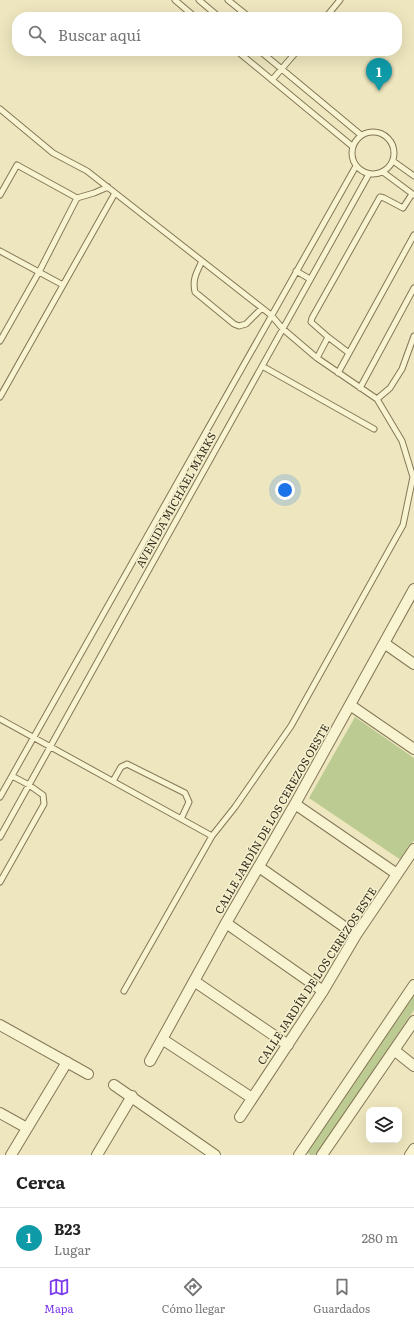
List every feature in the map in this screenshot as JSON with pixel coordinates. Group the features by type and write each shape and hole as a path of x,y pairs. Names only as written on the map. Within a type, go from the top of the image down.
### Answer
{"street":[{"name":"CALLE JARDÍN DE LOS CEREZOS OESTE","path":"150,1061 414,589"},
{"path":"384,643 414,664"},
{"path":"350,705 414,749"},
{"path":"295,804 396,874"},
{"name":"CALLE JARDÍN DE LOS CEREZOS ESTE","path":"240,1117 324,991 356,935 414,849"},
{"path":"259,867 356,935"},
{"path":"226,923 324,991"},
{"path":"194,981 288,1045"},
{"path":"299,1155 414,985"},
{"path":"322,1155 414,1021"},
{"path":"0,1025 88,1074"},
{"path":"162,1039 252,1098"},
{"path":"394,1050 414,1066"},
{"path":"11,1155 67,1062"},
{"path":"114,1085 132,1096 211,1154"},
{"path":"98,1155 132,1096"},
{"path":"0,1113 27,1128"},
{"path":"410,1155 414,1150"}],"lane":[{"path":"175,0 190,12"},
{"path":"199,0 213,12"},
{"path":"228,0 243,12"},
{"path":"330,12 340,0"},
{"path":"243,56 352,146"},
{"path":"266,56 361,135"},
{"path":"272,80 291,56"},
{"path":"0,109 53,153 87,171 115,192 262,308 283,329 317,358 377,399 402,441 413,477 403,525 292,726 235,807 212,836 124,991"},
{"path":"372,131 382,134 391,141 394,151 393,162 388,168 376,174 369,174 356,166 352,156 352,146 361,135 372,131"},
{"path":"393,162 414,176"},
{"path":"0,195 17,165 77,198 108,187"},
{"name":"AVENIDA MICHAEL MARKS","path":"0,797 356,166"},
{"path":"349,353 311,322 380,197 403,208 413,194 382,172"},
{"name":"AVENIDA MICHAEL MARKS","path":"0,837 369,174"},
{"path":"0,397 115,192"},
{"path":"0,341 39,272 77,198"},
{"path":"338,373 414,235"},
{"path":"0,251 63,285"},
{"path":"202,261 193,285 195,292 234,324 240,326 246,324 262,308"},
{"path":"296,271 310,279"},
{"path":"360,388 414,288"},
{"path":"377,399 390,388 402,369 414,336"},
{"path":"317,358 328,337"},
{"path":"262,366 374,429"},
{"path":"0,719 212,836"},
{"path":"114,781 121,767 128,764 185,793 189,802 181,819"},
{"path":"0,882 44,804 43,795 29,785 12,776"}],"green space":[{"path":"355,717 414,758 414,840 401,860 309,798"},
{"path":"414,991 414,1010 316,1155 310,1155 307,1152"}],"place":[{"name":"B23","path":"379,91"}]}
